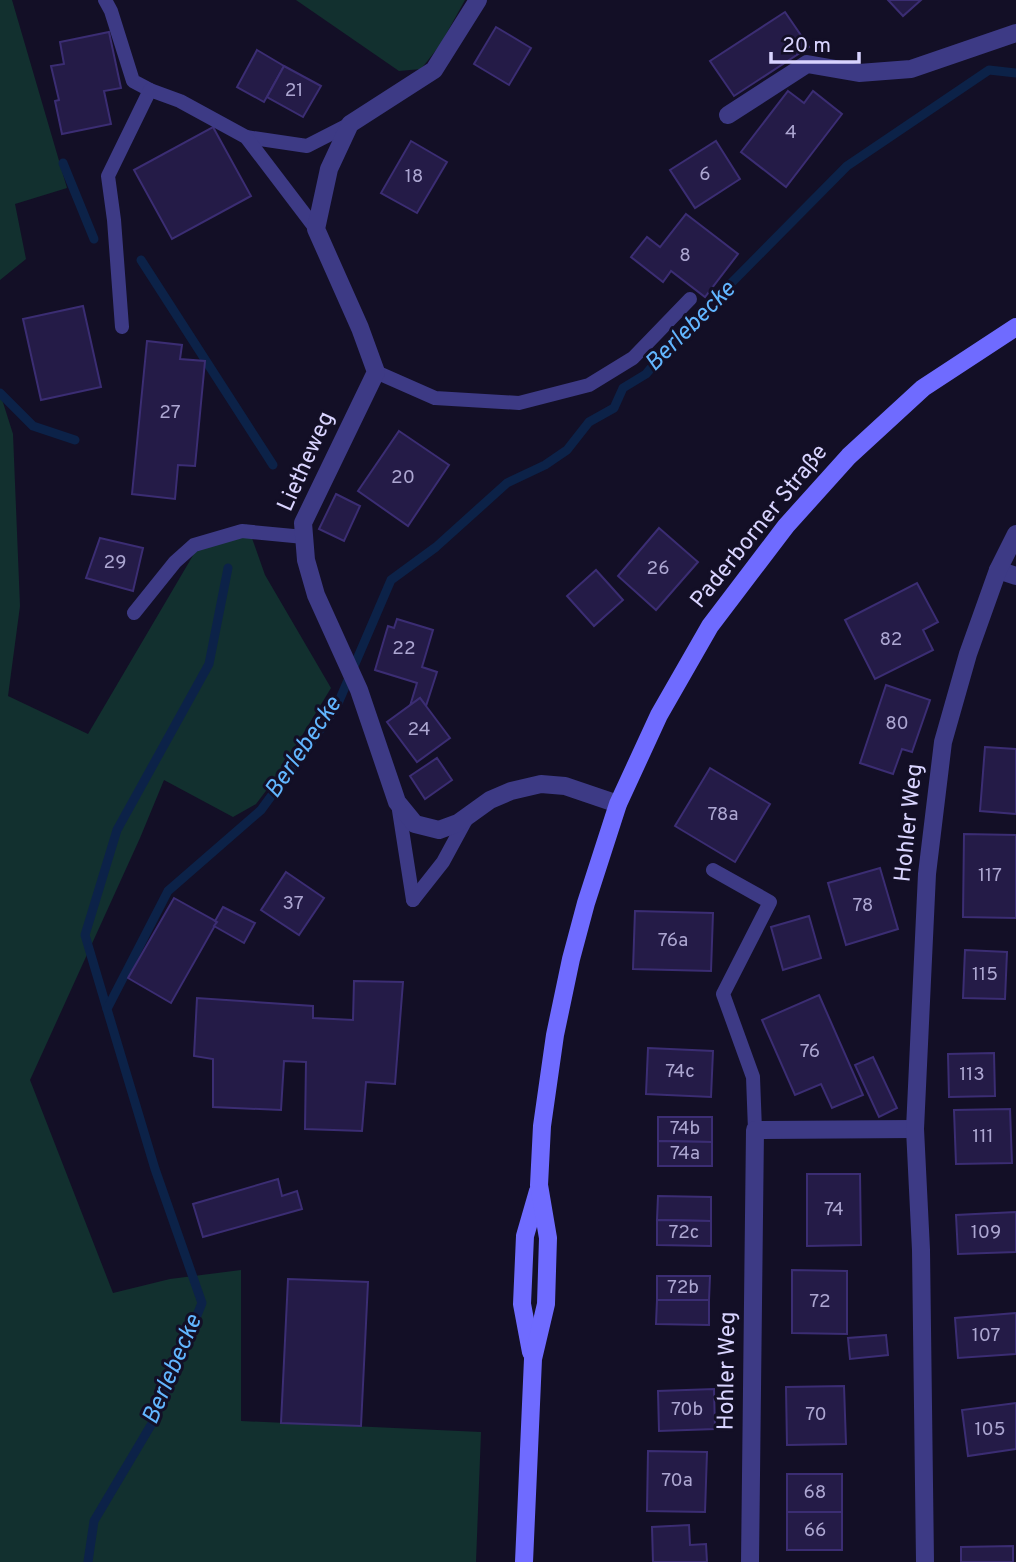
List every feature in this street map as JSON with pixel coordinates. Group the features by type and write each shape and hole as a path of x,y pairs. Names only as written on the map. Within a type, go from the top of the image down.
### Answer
{"main road":[{"name":"Paderborner Straße","path":"524,1562 533,1359 546,1304 548,1238 539,1185 542,1126 555,1035 568,971 586,903 618,804 659,715 710,626 786,526 849,456 923,388 1016,327"}],"street":[{"path":"376,372 360,328 316,229 329,169 350,124 434,69 478,0"},
{"path":"728,115 807,64 859,73 911,69 1016,33"},
{"name":"Lietheweg","path":"376,372 303,523 306,560 316,595 359,690 397,802 415,824 439,830 457,823 490,800 511,791 541,785 565,786 618,804"},
{"name":"Hohler Weg","path":"925,1562 921,1250 915,1129 927,874 943,742 968,654 998,570 1016,534"},
{"path":"998,570 1016,576"},
{"path":"755,1130 915,1129"},
{"name":"Hohler Weg","path":"750,1562 755,1130"}],"lane":[{"path":"105,0 133,81 150,90 180,101 246,137 307,146 350,124"},
{"path":"122,327 108,176 150,90"},
{"path":"246,137 316,229"},
{"path":"376,372 435,398 519,403 589,385 633,358 690,299"},
{"path":"134,613 175,562 194,545 242,531 304,537"},
{"path":"397,802 413,900 443,862 469,815"},
{"path":"713,870 770,902 723,995 754,1077 755,1130"}],"green space":[{"path":"0,0 12,0 67,188 15,204 26,259 0,280"},
{"path":"296,0 465,0 440,45 421,69 399,71"},
{"path":"0,393 13,434 20,606 8,696 88,734 195,552 247,524 265,575 331,688 278,775 256,804 233,817 164,780 30,1080 113,1293 170,1279 241,1270 241,1421 481,1432 476,1562 0,1562"}],"building":[{"path":"888,0 921,0 903,16"},
{"path":"785,12 809,47 734,96 710,61"},
{"path":"496,27 531,48 509,85 474,64"},
{"path":"109,32 121,88 104,91 111,124 62,134 55,101 59,100 51,66 64,64 60,42"},
{"path":"257,50 284,66 264,102 237,87"},
{"path":"284,66 321,86 303,117 267,97"},
{"path":"788,91 804,103 813,91 842,114 786,187 741,152"},
{"path":"213,127 251,196 172,239 134,170"},
{"path":"411,141 447,162 417,213 381,193"},
{"path":"716,141 740,179 695,208 670,170"},
{"path":"686,214 738,254 705,297 671,271 663,282 631,257 647,237 660,247"},
{"path":"83,306 101,387 41,400 23,319"},
{"path":"147,341 182,345 180,359 205,361 195,466 178,465 175,499 132,494"},
{"path":"399,431 449,465 408,526 358,491"},
{"path":"336,494 360,506 344,541 319,529"},
{"path":"659,528 698,562 656,610 618,576"},
{"path":"100,538 143,548 133,591 86,578"},
{"path":"596,570 623,600 594,626 567,596"},
{"path":"917,583 938,622 923,630 933,650 875,679 845,620"},
{"path":"397,619 433,630 422,667 437,672 426,706 420,698 410,706 417,683 375,670 388,626 394,628"},
{"path":"886,685 930,700 912,752 902,749 893,774 860,763"},
{"path":"420,698 450,738 417,762 387,722"},
{"path":"985,747 1016,749 1016,814 980,811"},
{"path":"437,758 452,780 425,799 410,776"},
{"path":"710,768 770,804 735,862 675,826"},
{"path":"964,834 1016,835 1016,918 963,917"},
{"path":"880,868 898,929 846,945 828,883"},
{"path":"286,872 324,898 299,935 261,910"},
{"path":"174,898 217,922 171,1003 128,978"},
{"path":"223,907 255,923 244,943 214,926"},
{"path":"635,911 713,913 711,971 633,969"},
{"path":"809,916 821,958 783,970 771,927"},
{"path":"965,950 1007,952 1005,999 963,998"},
{"path":"354,981 403,982 395,1084 366,1082 362,1131 305,1129 306,1062 284,1061 281,1110 213,1107 213,1059 194,1056 197,998 313,1006 313,1018 353,1020"},
{"path":"819,995 863,1095 832,1108 821,1084 795,1095 762,1020"},
{"path":"648,1048 713,1051 711,1097 646,1094"},
{"path":"994,1053 995,1096 949,1097 948,1054"},
{"path":"873,1057 897,1108 879,1117 855,1065"},
{"path":"1010,1109 1012,1163 956,1164 954,1110"},
{"path":"658,1117 712,1117 712,1142 658,1141"},
{"path":"658,1141 712,1142 712,1166 658,1166"},
{"path":"807,1174 860,1174 861,1245 807,1246"},
{"path":"278,1179 282,1196 297,1191 302,1209 203,1237 193,1204"},
{"path":"658,1196 711,1197 711,1221 657,1220"},
{"path":"1016,1212 1016,1252 958,1254 956,1215"},
{"path":"657,1220 711,1221 711,1246 657,1245"},
{"path":"792,1270 847,1271 847,1334 792,1333"},
{"path":"657,1276 710,1276 709,1300 657,1300"},
{"path":"288,1279 368,1282 361,1426 281,1423"},
{"path":"657,1300 709,1300 709,1325 656,1324"},
{"path":"1016,1313 1016,1354 958,1358 955,1318"},
{"path":"886,1335 888,1355 850,1359 848,1338"},
{"path":"844,1386 846,1444 787,1445 786,1387"},
{"path":"714,1389 715,1429 659,1431 658,1391"},
{"path":"1016,1403 1016,1449 968,1456 962,1410"},
{"path":"648,1451 707,1452 705,1512 647,1511"},
{"path":"787,1474 842,1474 842,1512 787,1512"},
{"path":"787,1512 842,1512 842,1550 787,1550"},
{"path":"689,1525 690,1545 706,1544 707,1562 653,1562 652,1527"},
{"path":"1013,1546 1013,1562 961,1562 961,1547"}],"waterway":[{"name":"Berlebecke","path":"88,1562 94,1521 154,1420 202,1303 155,1169 107,1009 168,891 261,810 336,708 391,580 436,547 507,483 545,465 567,450 589,422 614,408 623,388 646,374 673,342 847,166 989,70 1016,73"},
{"path":"63,163 94,239"},
{"path":"141,260 273,465"},
{"path":"0,393 33,426 75,440"},
{"path":"107,1009 85,935 117,830 209,664 228,568"}]}
